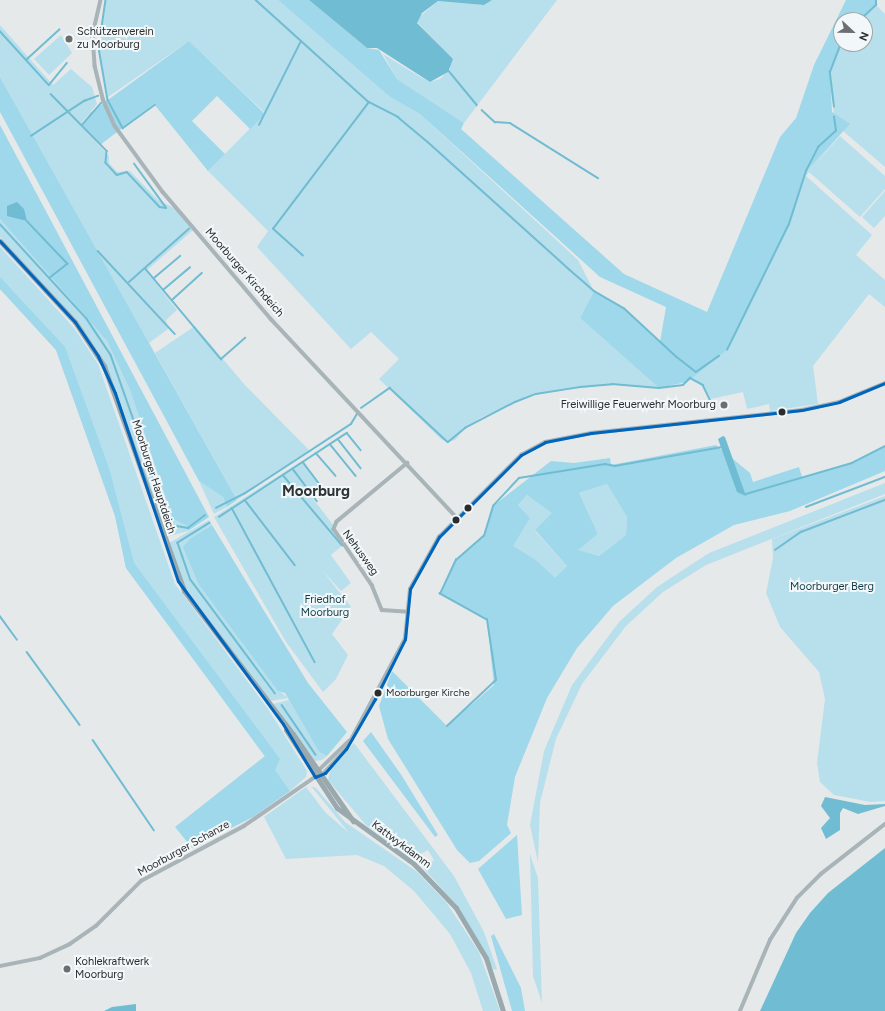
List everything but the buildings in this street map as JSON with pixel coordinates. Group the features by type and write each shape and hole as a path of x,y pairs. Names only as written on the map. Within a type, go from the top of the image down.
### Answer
{"main road":[{"name":"Moorburger Hauptdeich","path":"0,241 75,322 98,356 115,392 178,581 320,773"},
{"name":"Moorburger Hauptdeich","path":"283,724 315,777"},
{"path":"315,777 320,773"},
{"name":"Kattwykdamm","path":"320,773 353,821"},
{"name":"Kattwykdamm","path":"315,777 336,808 414,864 456,908 486,958 503,1011"}],"street":[{"name":"Moorburger Kirchdeich","path":"101,0 93,36 95,66 103,99 115,126 193,228 271,319 408,463 458,519"},
{"path":"320,773 355,734 405,639 410,589 439,537 514,461 545,442 675,421 783,414 839,402 885,383"},
{"name":"Nehusweg","path":"408,463 334,526 343,545 372,585 382,610 408,612"},
{"name":"Moorburger Schanze","path":"0,966 40,958 70,944 96,926 141,881 244,826 315,777"},
{"path":"740,1011 770,940 797,898 821,874 885,824"}],"green space":[{"path":"106,0 278,0 390,97 420,114 578,260 594,291 580,318 659,388 612,384 536,394 482,417 465,428 455,440 448,442 441,439 379,379 399,359 371,332 351,349 257,247 268,231 208,171 265,113 189,41 108,97 99,48"},
{"path":"492,0 557,0 464,123 397,79 383,54 430,82 440,79 450,69 439,45 417,22 418,18 438,1 484,5"},
{"path":"876,5 885,14 885,167 843,131 806,176 872,235 856,255 885,280 885,307 869,294 813,366 818,404 770,411 769,404 747,409 743,392 711,399 703,385 690,378 727,350 733,341 789,224 806,171 834,117 830,72 838,52 873,52 873,12 869,12"},
{"path":"0,25 53,85 71,69 92,87 97,104 80,125 109,156 109,163 117,172 130,171 158,200 174,208 193,230 146,271 177,310 166,320 168,329 149,343 0,77"},
{"path":"61,35 72,53 49,75 34,59"},
{"path":"840,136 885,176 885,189 860,217 809,172"},
{"path":"885,191 885,216 874,228 862,217"},
{"path":"0,219 107,341 130,390 173,519 187,526 188,531 166,537 105,363 78,323 0,237"},
{"path":"0,247 74,328 98,364 175,584 268,709 307,771 306,777 290,791 126,568 115,516 56,350 0,289"},
{"path":"195,326 244,384 309,450 237,500 155,353"},
{"name":"Friedhof Moorburg","path":"302,461 322,487 311,496 334,526 343,545 331,555 351,583 341,591 322,570 351,607 332,634 348,655 336,679 323,692 286,642 214,517"},
{"path":"199,481 223,497 227,507 214,514"},
{"path":"885,483 885,494 706,565 663,592 626,626 582,684 556,739 540,803 538,862 530,825 544,751 572,685 619,622 657,587 709,553"},
{"path":"607,484 627,517 626,535 599,556 577,550 598,534 579,493"},
{"path":"527,495 553,513 535,531 567,566 555,579 536,560 512,546 530,518 518,505"},
{"name":"Moorburger Berg","path":"885,496 885,801 871,802 834,795 820,782 817,763 825,699 819,672 780,627 766,593 773,558 772,539"},
{"path":"209,520 212,525 191,538 199,585 278,690 288,698 270,701 183,586 169,543"},
{"path":"289,700 319,752 327,756 322,760 315,761 273,704"},
{"path":"354,743 454,876 484,932 497,969 494,970 459,908 420,864 421,860 430,863 434,860 428,850 411,859 366,825 328,780 330,771"},
{"path":"311,786 316,788 345,822 416,871 446,902 479,952 500,1011 483,1011 471,973 450,934 414,891 384,866 357,855 286,859 264,817 306,787 325,812 349,833"},
{"path":"530,854 538,878 542,1003 533,976"}],"shaded area":[{"path":"278,0 309,0 367,48 379,50 397,79 464,123 461,129 624,274 707,312 780,137 796,118 814,65 833,26 833,52 838,52 830,72 832,112 850,124 806,171 789,224 733,341 727,350 687,382 659,388 580,318 594,291 624,308 660,342 666,307 600,277 420,114 390,97"},
{"path":"309,0 492,0 484,5 438,1 422,13 417,23 453,59 448,72 430,82 377,48 367,48"},
{"path":"846,0 876,0 876,5 869,12 840,12"},
{"path":"189,41 265,114 250,129 217,96 192,121 225,154 208,171 154,104 100,145 82,125 90,113"},
{"path":"0,77 237,500 227,507 223,497 199,481 0,112"},
{"path":"0,125 209,517 188,531 187,526 173,519 130,390 107,341 0,219"},
{"path":"17,202 24,209 27,221 7,216 7,206"},
{"path":"0,277 65,347 109,468 134,563 280,759 275,770 290,791 253,817 192,848 175,827 265,756 126,568 115,516 56,350 0,289"},
{"path":"723,436 725,437 746,496 737,492 718,439"},
{"path":"716,445 750,473 753,482 799,467 802,477 852,463 885,446 885,471 790,511 734,525 676,558 613,606 577,648 547,698 515,777 507,825 511,833 479,861 470,863 457,850 388,739 379,706 392,671 447,726 494,685 487,620 440,594 456,560 484,536 493,506 551,461 574,463 610,458 611,465","holes":["607,484 627,517 626,535 599,556 578,550 598,534 579,493","527,495 552,513 535,530 567,566 555,578 536,560 513,546 530,518 518,505"]},
{"path":"212,525 308,683 347,732 327,756 319,752 285,693 278,691 199,585 183,547 191,538"},
{"path":"371,732 402,776 438,835 435,837 363,741"},
{"path":"825,797 865,805 885,804 885,806 858,814 843,808 840,813 840,830 826,839 821,828 830,818 821,806"},
{"path":"517,835 522,915 506,919 478,869"},
{"path":"885,848 885,1011 760,1011 796,933 810,913 828,893"},
{"path":"494,934 521,988 525,1011 512,1011 491,936"},
{"path":"136,1004 136,1011 104,1011 112,1007"}],"waterway":[{"path":"106,0 99,48 108,100 123,128 155,105"},
{"path":"256,0 369,102 398,117 428,142 594,291 624,308 677,357 696,372 719,356"},
{"path":"869,12 876,5 876,0"},
{"path":"26,60 59,30"},
{"path":"0,31 49,85 67,63"},
{"path":"259,125 300,43"},
{"path":"834,107 830,72 838,52"},
{"path":"449,71 477,105"},
{"path":"51,94 107,151 106,163 117,175 127,172 160,207 166,208 134,164"},
{"path":"31,136 84,101 98,96"},
{"path":"303,256 273,229 369,102"},
{"path":"82,125 101,103"},
{"path":"482,110 495,122 510,123 598,178"},
{"path":"727,350 789,224 806,171 818,147 836,131 834,117"},
{"path":"27,221 68,264 50,278"},
{"path":"0,224 87,319 111,355 171,525 188,528 205,515"},
{"path":"129,282 189,229"},
{"path":"98,251 175,334"},
{"path":"154,278 180,256"},
{"path":"163,290 190,267"},
{"path":"145,268 221,359 245,338"},
{"path":"172,300 202,273"},
{"path":"361,408 390,388 448,442 465,428 515,402 536,394 580,387 612,384 659,388 683,385 690,378 703,385 714,408"},
{"path":"216,508 244,494 351,424 357,414"},
{"path":"219,517 347,433 361,450"},
{"path":"338,439 361,468"},
{"path":"330,444 356,476"},
{"path":"746,494 852,463 885,446"},
{"path":"447,726 496,680 487,620 440,594 456,560 484,536 493,506 519,478 605,464 615,466 723,447"},
{"path":"316,453 336,476"},
{"path":"303,462 327,494"},
{"path":"293,469 317,501"},
{"path":"283,475 342,545"},
{"path":"806,507 885,477"},
{"path":"245,500 295,565"},
{"path":"775,550 801,532 885,500"},
{"path":"232,508 315,662"},
{"path":"210,523 178,543 191,580 275,693"},
{"path":"0,616 17,639"},
{"path":"27,652 80,725"},
{"path":"282,705 316,755"},
{"path":"93,740 154,830"}],"transit line":[{"path":"0,241 75,322 98,356 115,393 178,581 283,724 315,777 325,773 346,749 375,699 405,639 410,589 439,537 521,455 545,442 591,433 802,410 839,402 885,383"}],"place":[{"name":"Schützenverein zu Moorburg","path":"69,39"},
{"name":"Freiwillige Feuerwehr Moorburg","path":"724,405"},
{"name":"Moorburger Kirche","path":"378,693"},
{"name":"Kohlekraftwerk Moorburg","path":"67,969"}],"district":[{"name":"Moorburg","path":"316,492"}]}
